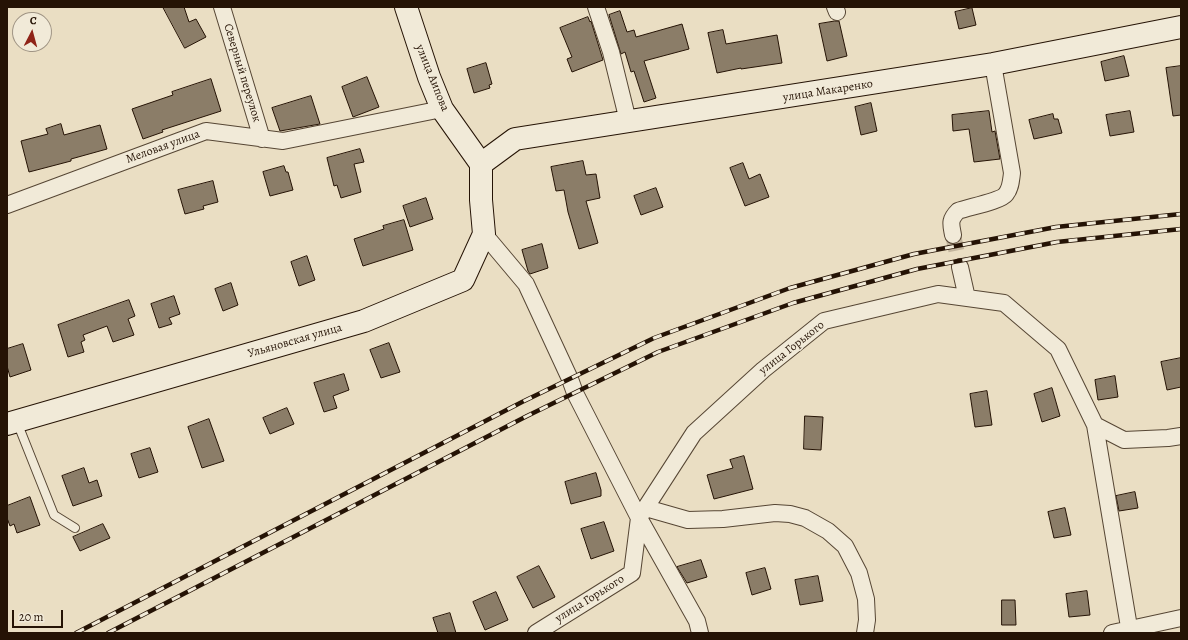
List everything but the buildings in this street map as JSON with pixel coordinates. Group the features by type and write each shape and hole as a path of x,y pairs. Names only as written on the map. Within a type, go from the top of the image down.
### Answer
{"main road":[{"name":"улица Аипова","path":"406,7 429,77 442,109 481,164"},
{"name":"улица Макаренко","path":"481,164 515,139 993,64 1181,27"},
{"name":"Ульяновская улица","path":"12,423 364,321 463,280 484,234 481,200 481,164"}],"street":[{"name":"Северный переулок","path":"222,7 262,138"},
{"path":"596,7 611,52 628,121"},
{"path":"953,235 951,221 953,216 958,211 1000,199 1006,195 1011,184 1012,172 993,64"},
{"name":"Меловая улица","path":"7,205 206,131 283,141 442,109"},
{"path":"484,234 526,284 575,393 643,513 697,621 700,633"},
{"path":"960,266 967,298"},
{"name":"улица Горького","path":"536,633 632,574 643,513 694,433 763,370 824,321 938,294 1004,303 1058,349 1095,425 1130,631"},
{"path":"1095,425 1124,440 1181,436"},
{"path":"643,513 688,520 723,519 775,513 790,514 804,518 828,531 846,546 859,574 866,599 867,620 865,633"},
{"path":"1112,633 1130,631 1181,618"}],"lane":[{"path":"12,423 54,515 75,528"}],"tunnel":[{"path":"953,235 960,267"}],"railway":[{"path":"76,633 522,402 654,338 790,288 914,254 1056,227 1181,214"},
{"path":"108,633 527,416 658,352 793,303 917,269 1057,242 1181,229"}]}
